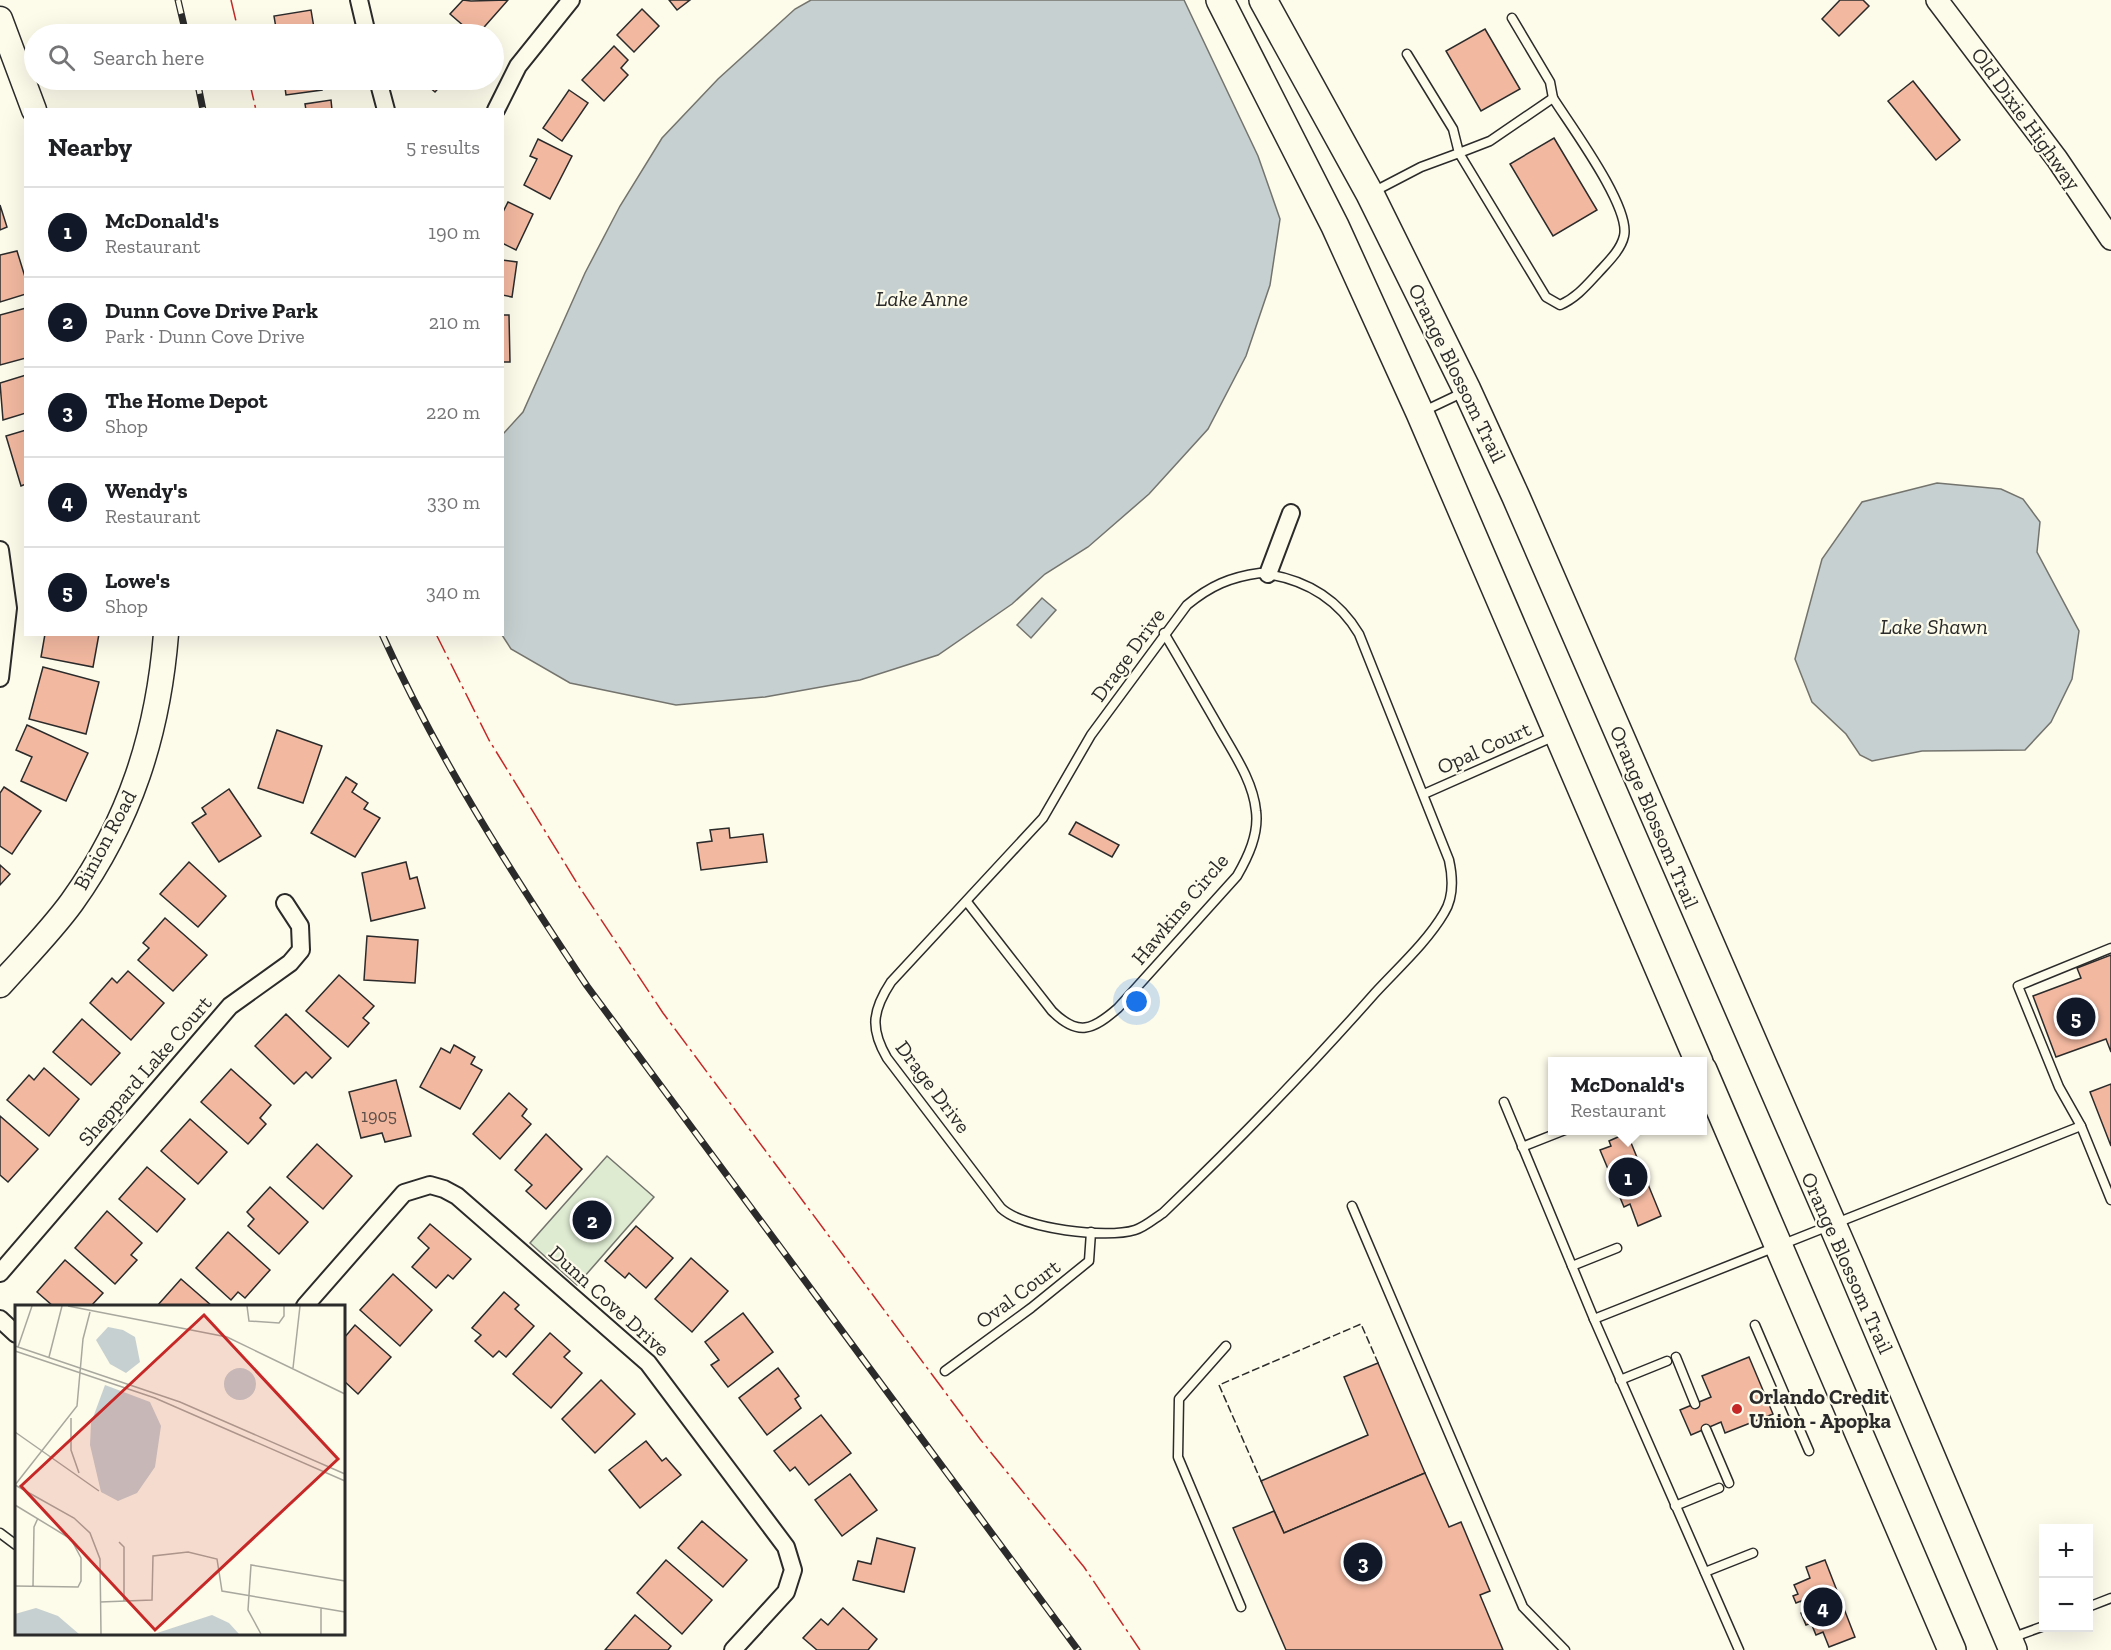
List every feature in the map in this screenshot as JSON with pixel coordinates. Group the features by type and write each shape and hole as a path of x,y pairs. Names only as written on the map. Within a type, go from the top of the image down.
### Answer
{"main road":[{"path":"1220,0 1325,204 1420,413 1697,1057"},
{"name":"Orange Blossom Trail","path":"1263,0 1370,194 1467,390 1516,497 1832,1226 2010,1645"},
{"path":"0,20 24,84"},
{"path":"26,90 33,108"},
{"name":"Binion Road","path":"0,985 71,903 104,852 127,806 148,743 162,684 166,636"},
{"path":"1707,1079 1952,1650"}],"street":[{"path":"359,0 365,24"},
{"path":"497,108 518,66 571,0"},
{"name":"Old Dixie Highway","path":"1937,0 2050,150 2111,239"},
{"path":"381,90 385,108"},
{"path":"1268,574 1291,513"},
{"path":"0,550 8,608 0,678"},
{"name":"Sheppard Lake Court","path":"0,1272 230,1006 290,963 301,950 300,926 285,903"},
{"name":"Dunn Cove Drive","path":"306,1305 404,1193 430,1185 457,1196 648,1363 786,1547 793,1570 786,1592 733,1650"},
{"path":"0,1319 15,1333"}],"lane":[{"path":"1407,54 1453,129 1459,153 1546,297 1560,306 1573,300 1618,249 1625,230 1612,191 1553,98 1550,82 1512,18"},
{"path":"1370,194 1421,167 1490,141 1553,98"},
{"path":"1420,413 1467,390"},
{"name":"Drage Drive","path":"1268,574 1314,589 1336,605 1351,621 1424,794 1453,876 1452,889 1444,914 1352,1019 1163,1213 1135,1230 1091,1232 1041,1227 1007,1214 887,1058 876,1040 876,1015 883,994 907,964 1050,810 1090,735 1164,633 1187,605 1205,590 1240,576 1268,574"},
{"name":"Hawkins Circle","path":"967,902 1052,1011 1069,1025 1082,1029 1101,1022 1118,1008 1237,876 1247,858 1255,827 1256,812 1252,792 1239,762 1164,633"},
{"name":"Opal Court","path":"1424,794 1559,734"},
{"path":"2111,948 2018,986 2059,1088 2081,1126 2111,1200"},
{"path":"1503,1102 1620,1380 1739,1650"},
{"path":"1594,1319 2081,1126"},
{"path":"1522,1147 1554,1135"},
{"path":"1352,1206 1523,1607 1566,1650"},
{"name":"Oval Court","path":"945,1371 1031,1308 1089,1261 1091,1232"},
{"path":"1572,1266 1617,1248"},
{"path":"1755,1325 1809,1450"},
{"path":"1226,1346 1179,1399 1178,1457 1240,1607"},
{"path":"1676,1357 1695,1404"},
{"path":"1620,1380 1667,1361"},
{"path":"1706,1429 1729,1483"},
{"path":"1675,1506 1719,1488"},
{"path":"0,1533 15,1544"},
{"path":"1705,1572 1753,1553"},
{"path":"2093,1605 2111,1598"},
{"path":"2010,1645 2039,1628"}],"green space":[{"path":"607,1156 654,1197 577,1285 530,1243"}],"water":[{"name":"Lake Anne","path":"811,0 1184,0 1258,156 1280,219 1270,285 1246,356 1208,429 1149,494 1088,547 1045,574 1012,604 938,655 860,680 765,697 676,705 570,683 511,649 503,636 504,433 523,412 585,273 620,206 662,138 718,79 795,9"},
{"name":"Lake Shawn","path":"1937,483 2001,489 2023,499 2040,522 2037,552 2079,631 2072,679 2051,722 2025,750 1922,751 1872,761 1860,755 1846,734 1812,702 1795,659 1822,559 1862,502"},
{"path":"1042,598 1056,610 1031,638 1017,625"}],"building":[{"path":"463,0 508,0 487,24 462,24 450,14"},
{"path":"669,0 690,0 677,10"},
{"path":"1840,0 1863,0 1869,6 1839,36 1822,19"},
{"path":"642,9 659,26 634,52 617,35"},
{"path":"311,10 313,24 275,24 274,16"},
{"path":"1485,29 1520,89 1481,111 1446,51"},
{"path":"614,46 628,60 621,68 628,75 604,101 582,80"},
{"path":"1913,81 1960,140 1936,160 1888,101"},
{"path":"285,90 322,90 286,95"},
{"path":"569,90 588,103 562,141 543,128"},
{"path":"331,100 332,108 306,108 305,104"},
{"path":"1554,138 1597,210 1553,236 1510,164"},
{"path":"538,139 572,156 550,199 524,185 537,159 530,156"},
{"path":"508,202 533,214 516,250 504,244 504,210"},
{"path":"0,205 7,227 0,230"},
{"path":"17,251 24,274 24,295 0,302 0,255"},
{"path":"504,260 517,262 512,297 504,295"},
{"path":"24,309 24,359 0,365 0,315"},
{"path":"504,315 509,315 510,362 504,362"},
{"path":"24,376 24,414 3,420 0,383"},
{"path":"24,431 24,485 21,486 6,436"},
{"path":"45,636 99,636 93,667 41,657"},
{"path":"43,667 99,682 86,734 29,719"},
{"path":"27,725 88,753 66,801 21,781 32,757 16,750"},
{"path":"277,730 322,746 303,803 258,788"},
{"path":"346,777 357,784 352,792 368,803 364,809 380,818 355,857 311,833"},
{"path":"4,787 41,811 12,854 0,846 0,793"},
{"path":"229,789 261,836 219,862 192,823 206,814 202,808"},
{"path":"1076,822 1119,845 1112,857 1069,834"},
{"path":"729,828 730,838 763,834 767,862 701,870 697,843 712,841 710,830"},
{"path":"189,862 226,896 198,927 160,894"},
{"path":"406,862 410,879 417,877 425,908 371,921 362,873"},
{"path":"0,865 10,874 0,885"},
{"path":"165,918 207,955 173,991 138,960 149,948 143,943"},
{"path":"367,936 418,940 415,983 364,980"},
{"path":"2111,955 2111,1052 2106,1039 2056,1057 2033,996 2081,978 2077,968"},
{"path":"128,971 164,1003 131,1040 90,1003 112,978 117,983"},
{"path":"339,975 374,1006 363,1018 369,1023 348,1047 306,1011"},
{"path":"286,1014 331,1058 312,1078 306,1072 294,1084 255,1046"},
{"path":"82,1019 120,1053 91,1085 53,1052"},
{"path":"454,1045 475,1057 471,1064 482,1070 460,1109 420,1087 441,1048 450,1053"},
{"path":"44,1068 79,1099 49,1136 7,1100 29,1075 34,1080"},
{"path":"231,1069 271,1105 260,1118 266,1124 248,1144 201,1102"},
{"path":"396,1080 411,1136 385,1142 382,1133 361,1138 349,1092"},
{"path":"2111,1084 2111,1146 2090,1092"},
{"path":"509,1093 527,1109 522,1116 531,1124 500,1159 473,1134"},
{"path":"0,1116 38,1149 8,1182 0,1175"},
{"path":"190,1119 227,1152 198,1184 161,1151"},
{"path":"546,1134 582,1169 546,1209 526,1191 532,1185 515,1170"},
{"path":"1628,1135 1661,1216 1638,1226 1630,1204 1624,1207 1600,1150 1611,1146 1609,1141"},
{"path":"317,1144 352,1176 323,1209 287,1177"},
{"path":"147,1167 185,1199 157,1232 119,1199"},
{"path":"270,1187 308,1222 279,1254 248,1226 254,1219 247,1212"},
{"path":"107,1211 142,1243 131,1255 137,1260 115,1284 75,1248"},
{"path":"430,1224 471,1259 453,1279 448,1275 436,1288 412,1267 429,1248 418,1238"},
{"path":"636,1226 673,1258 646,1288 629,1273 625,1278 605,1261"},
{"path":"228,1232 270,1270 245,1298 238,1292 231,1300 196,1268"},
{"path":"691,1258 728,1291 692,1332 655,1299"},
{"path":"65,1260 103,1293 92,1305 52,1305 37,1292"},
{"path":"393,1274 432,1310 400,1346 360,1310"},
{"path":"181,1279 211,1305 158,1305"},
{"path":"504,1292 519,1305 515,1309 534,1326 506,1357 499,1351 493,1357 475,1341 481,1335 472,1328"},
{"path":"743,1313 773,1352 728,1387 711,1365 719,1360 705,1342"},
{"path":"355,1325 391,1357 358,1394 345,1382 345,1337"},
{"path":"550,1333 570,1351 564,1357 582,1373 551,1408 513,1374"},
{"path":"1749,1357 1773,1414 1725,1433 1721,1422 1691,1435 1680,1410 1711,1397 1702,1376"},
{"path":"1378,1363 1425,1473 1284,1533 1261,1481 1368,1435 1344,1377"},
{"path":"778,1368 799,1396 795,1399 801,1408 767,1435 739,1398"},
{"path":"601,1380 635,1414 595,1453 562,1419"},
{"path":"821,1415 851,1453 809,1485 795,1467 790,1471 774,1451"},
{"path":"646,1441 662,1461 666,1458 681,1475 640,1508 609,1470"},
{"path":"1425,1473 1449,1527 1461,1522 1490,1591 1480,1595 1503,1650 1286,1650 1233,1528 1274,1511 1284,1533"},
{"path":"850,1474 877,1510 842,1536 815,1500"},
{"path":"702,1521 747,1560 723,1587 678,1548"},
{"path":"877,1538 915,1548 904,1592 853,1580 858,1561 871,1564"},
{"path":"666,1560 712,1600 682,1634 637,1593"},
{"path":"1825,1560 1855,1637 1829,1647 1823,1632 1816,1635 1811,1623 1806,1625 1801,1613 1805,1611 1801,1601 1796,1603 1793,1596 1798,1594 1794,1585 1810,1578 1806,1567"},
{"path":"843,1608 877,1639 868,1650 817,1650 803,1638 821,1619 828,1625"},
{"path":"635,1615 671,1646 668,1650 605,1650"}],"railway":[{"path":"178,0 184,24"},
{"path":"199,90 203,108"},
{"path":"383,636 427,726 477,814 587,986 1078,1650"}],"fence":[{"path":"1262,1483 1219,1385 1361,1324 1379,1365"}],"power":[{"path":"231,0 237,24"},
{"path":"251,90 256,108"},
{"path":"437,636 489,740 580,888 663,1013 980,1439 1084,1567 1140,1650"}],"place":[{"name":"Lowe's","path":"2076,1017"},
{"name":"McDonald's","path":"1628,1177"},
{"name":"Dunn Cove Drive Park","path":"592,1220"},
{"name":"Orlando Credit Union - Apopka","path":"1737,1409"},
{"name":"The Home Depot","path":"1363,1562"},
{"name":"Wendy's","path":"1823,1607"}]}
